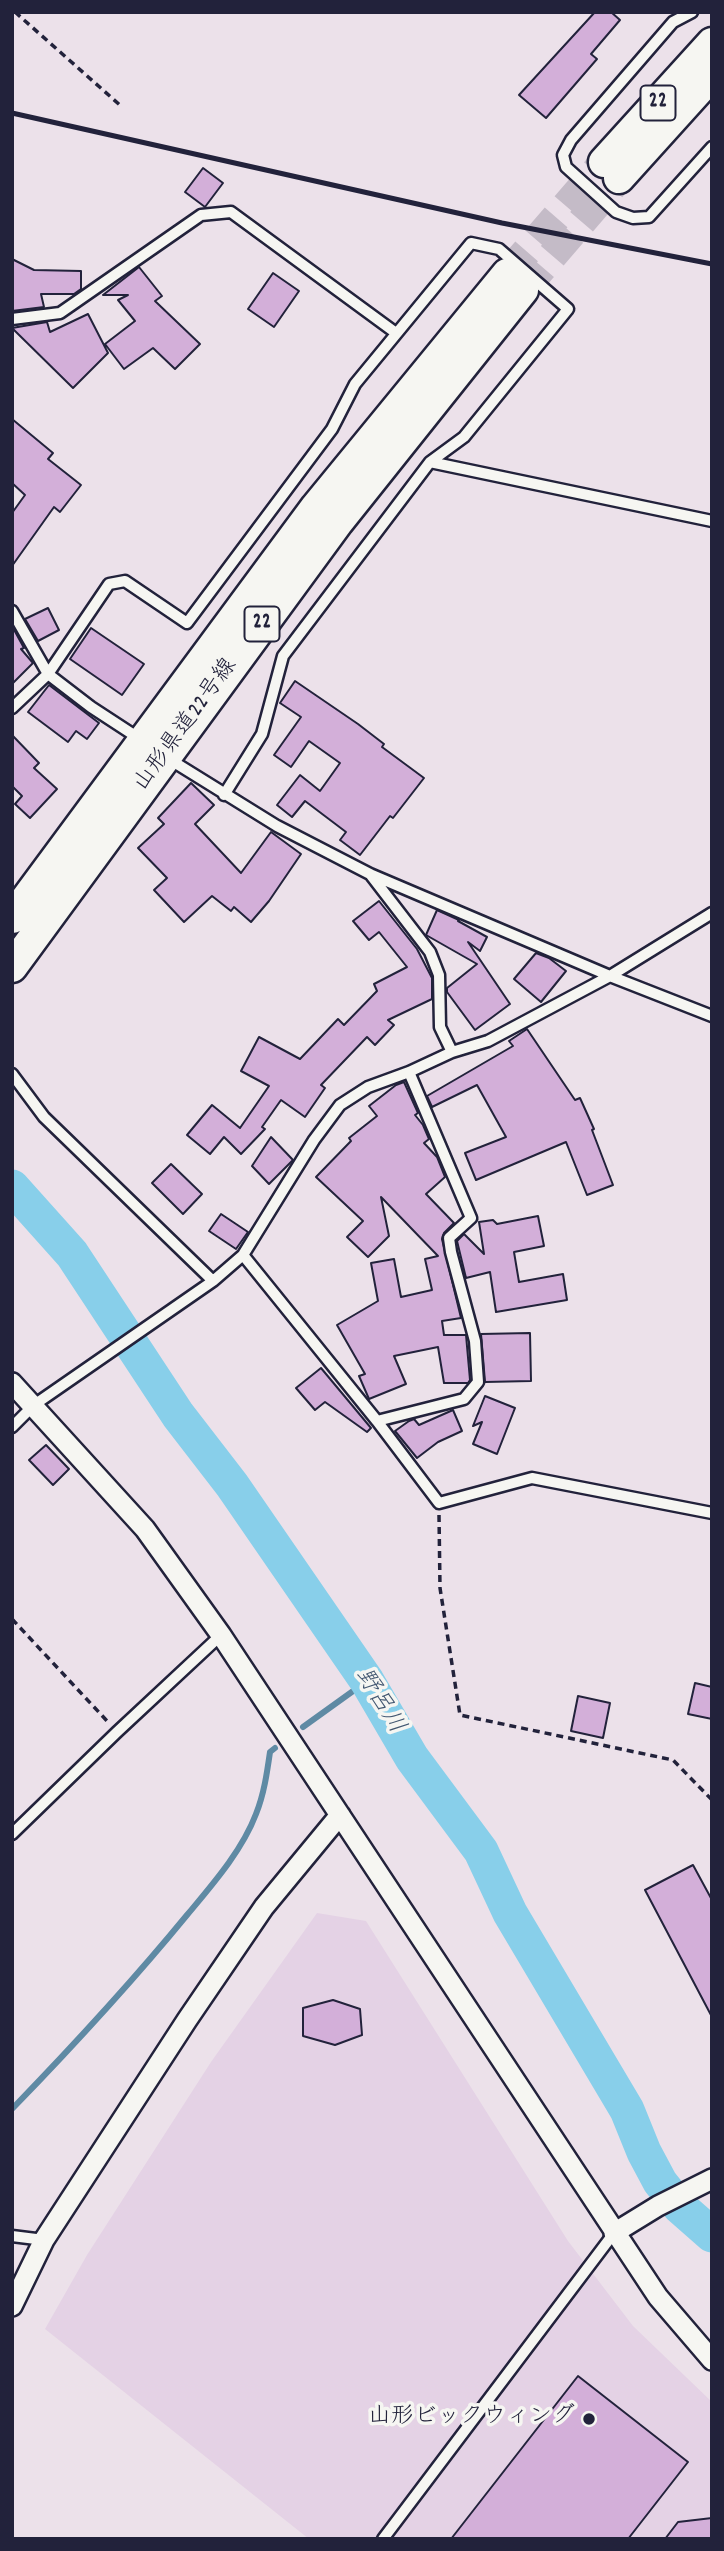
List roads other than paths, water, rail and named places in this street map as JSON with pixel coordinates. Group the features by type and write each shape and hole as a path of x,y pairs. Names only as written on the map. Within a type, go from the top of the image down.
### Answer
{"main road":[{"name":"22","path":"712,43 611,170 712,75"},
{"name":"山形県道22号線","path":"12,918 154,749 338,522 515,282"},
{"name":"山形県道22号線","path":"12,967 154,749"}],"street":[{"path":"12,1383 145,1529 221,1635 658,2297 712,2360"},
{"path":"12,2306 44,2240 187,2020 264,1907 340,1815"},
{"path":"614,2232 712,2179"}],"lane":[{"path":"692,12 673,22 570,140 563,155 566,167 616,212 634,218 649,217 712,147"},
{"path":"12,319 60,313 201,215 232,212 396,332"},
{"path":"12,708 48,674 109,584 125,581 187,623 332,429 355,384 396,332 471,243 499,249 568,309 464,437 430,462 283,656 262,734 224,795"},
{"path":"430,462 712,521"},
{"path":"12,611 48,674 91,707 276,826 370,874 610,976 712,1016"},
{"path":"370,874 430,952 439,975 440,1027 452,1052"},
{"path":"12,1427 34,1405 213,1281 243,1255 314,1140 340,1105 368,1087 452,1052 488,1041 610,976 712,913"},
{"path":"377,1421 464,1399 478,1382 475,1341 449,1238 471,1218 409,1072"},
{"path":"12,1074 44,1117 213,1281"},
{"path":"243,1255 377,1421 439,1503 532,1478 712,1513"},
{"path":"12,1833 221,1635"},
{"path":"383,2539 614,2232"},
{"path":"12,2236 44,2240"}],"waterway":[{"name":"野呂川","path":"12,1187 72,1254 178,1415 232,1485 367,1681 412,1758 481,1851 510,1913 627,2110 660,2182 679,2206 712,2235"},
{"path":"303,1727 367,1681"},
{"path":"12,2109 124,1989 226,1867 256,1814 270,1752 275,1748"}],"tunnel":[{"path":"507,274 604,162"},
{"path":"523,290 619,178"}],"railway":[{"path":"12,113 502,223 712,264"}],"place":[{"name":"山形ビックウィング","path":"589,2419"}]}
